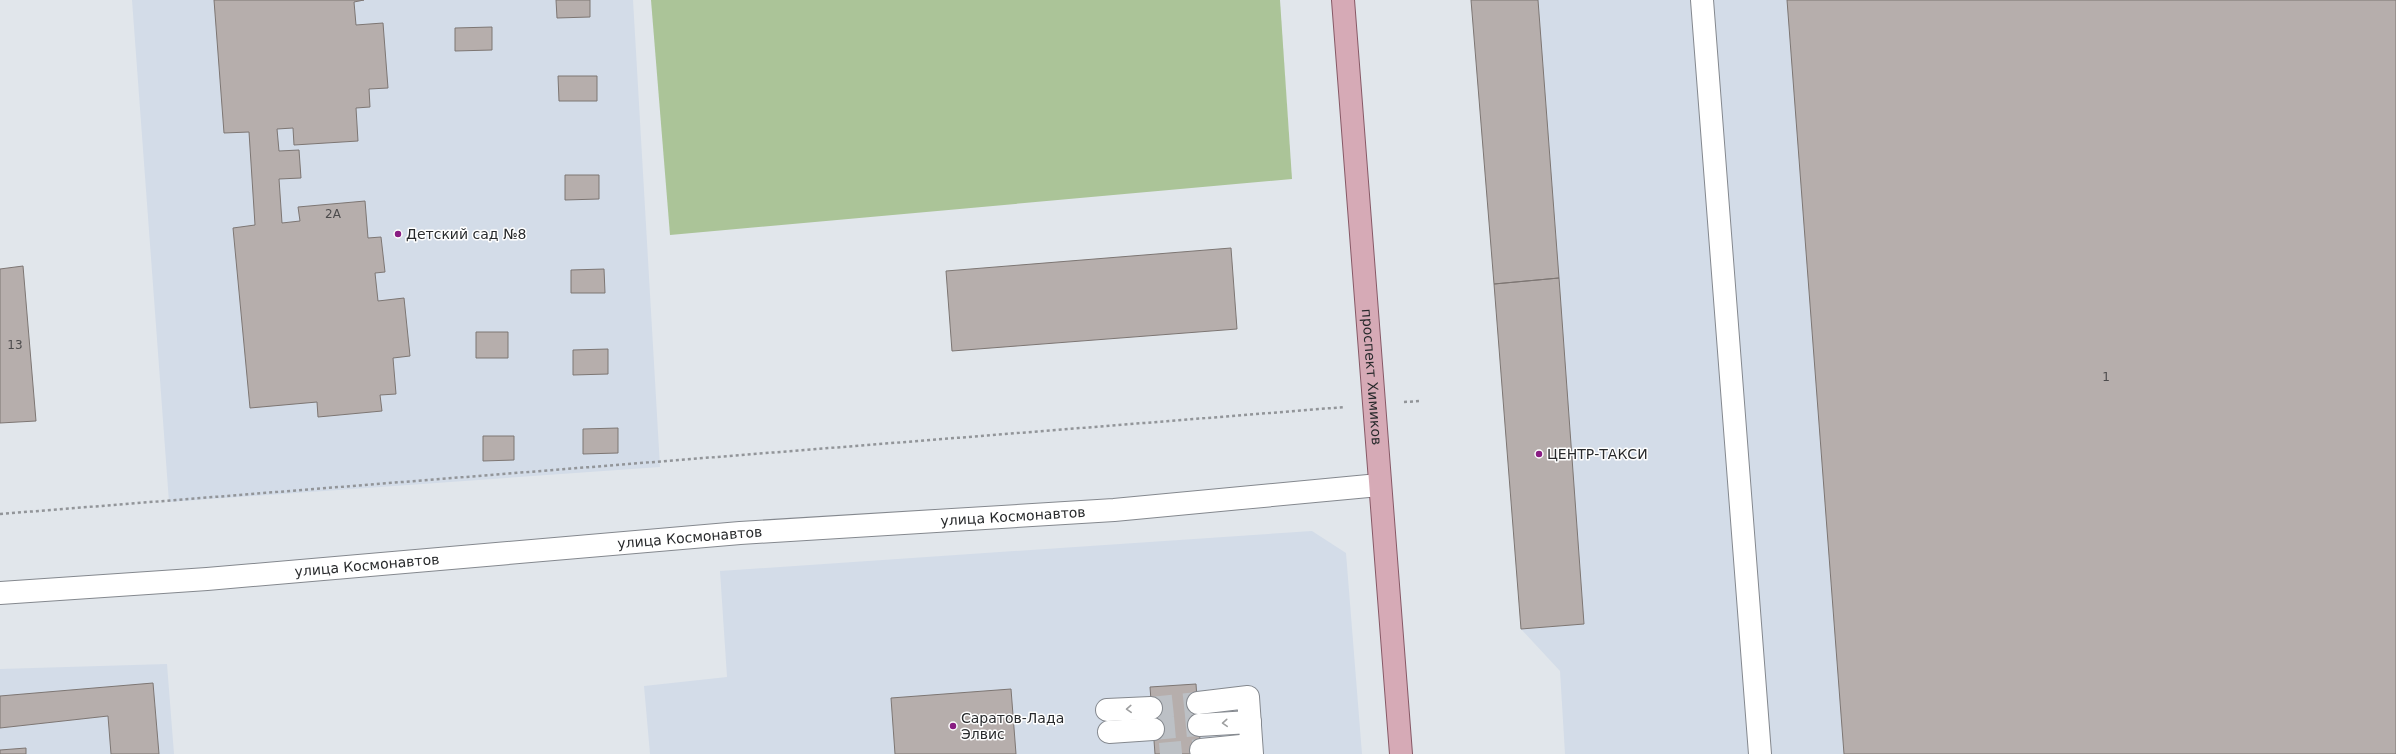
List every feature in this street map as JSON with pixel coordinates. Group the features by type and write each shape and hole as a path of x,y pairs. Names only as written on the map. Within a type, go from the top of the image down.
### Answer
{"main road":[{"name":"проспект Химиков","path":"1343,0 1379,485 1401,754"}],"street":[{"path":"1702,0 1760,754"},
{"name":"улица Космонавтов","path":"0,594 740,533 1114,510 1379,485"},
{"path":"1198,703 1248,697 1252,750 1201,750"},
{"path":"1107,710 1152,719 1109,732"},
{"path":"1199,725 1250,722"}],"path":[{"path":"0,514 1421,401"}],"shaded area":[{"name":"Детский сад №8","path":"132,0 633,0 660,467 169,502"},
{"path":"1538,0 2396,0 2396,754 1565,754 1560,671 1521,629 1583,624"},
{"path":"1312,531 1346,553 1362,754 650,754 644,686 727,677 720,571"},
{"path":"167,664 174,754 0,754 0,669"}],"green space":[{"path":"651,0 1280,0 1292,179 670,235"}],"building":[{"path":"214,0 364,0 354,2 356,25 383,23 388,88 369,89 370,107 356,108 358,141 294,145 293,128 277,129 279,151 299,150 301,178 279,179 282,223 300,221 298,207 365,201 368,238 381,237 385,272 375,273 378,301 404,298 410,356 393,358 396,394 380,395 382,411 318,417 317,402 250,408 233,228 255,225 249,132 224,133"},
{"path":"556,0 590,0 590,17 557,18"},
{"path":"1471,0 1538,0 1559,278 1494,284"},
{"path":"1787,0 2396,0 2396,754 1844,754"},
{"path":"492,27 492,50 455,51 455,28"},
{"path":"558,76 597,76 597,101 559,101"},
{"path":"565,175 599,175 599,199 565,200"},
{"path":"1231,248 1237,329 952,351 946,271"},
{"path":"23,266 36,421 0,423 0,269"},
{"path":"604,269 605,293 571,293 571,270"},
{"name":"ЦЕНТР-ТАКСИ","path":"1559,278 1584,624 1521,629 1494,284"},
{"path":"476,332 508,332 508,358 476,358"},
{"path":"608,349 608,374 573,375 573,350"},
{"path":"618,428 618,453 583,454 583,429"},
{"path":"483,436 514,436 514,460 483,461"},
{"path":"153,683 159,754 111,754 108,716 0,728 0,696"},
{"path":"1196,684 1201,754 1155,754 1150,687"},
{"name":"Саратов-Лада Элвис","path":"1011,689 1016,754 895,754 891,698"},
{"path":"26,748 26,754 0,754 0,750"}],"tunnel":[{"path":"1151,708 1198,703"},
{"path":"1153,729 1199,725"},
{"path":"1160,754 1201,750"}],"place":[{"name":"Детский сад №8","path":"398,234"},
{"name":"ЦЕНТР-ТАКСИ","path":"1539,454"},
{"name":"Саратов-Лада Элвис","path":"953,726"}]}
